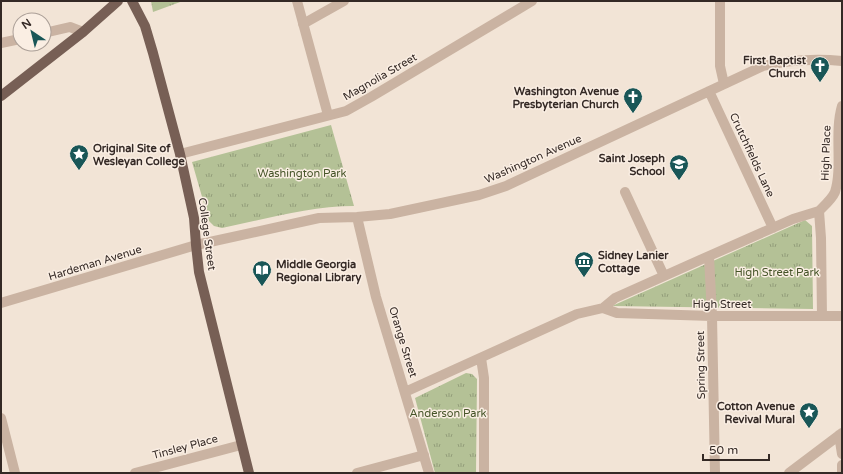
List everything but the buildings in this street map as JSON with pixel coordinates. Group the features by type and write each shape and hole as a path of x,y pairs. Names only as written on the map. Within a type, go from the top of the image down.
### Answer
{"main road":[{"path":"1,96 83,32 118,1"},
{"name":"College Street","path":"132,1 145,26 180,154 194,218 199,272 249,473"}],"street":[{"path":"297,1 328,115"},
{"path":"303,24 344,1"},
{"name":"Magnolia Street","path":"180,154 346,111 371,98 532,1"},
{"path":"720,1 720,66 724,84"},
{"path":"52,31 70,28 83,32"},
{"path":"1,43 12,41"},
{"name":"Washington Avenue","path":"196,245 319,218 390,214 479,195 506,186 763,66 779,62 802,60 842,61"},
{"name":"Crutchfields Lane","path":"709,91 773,228"},
{"name":"High Place","path":"819,211 835,193 839,180 839,124 842,106"},
{"path":"625,192 664,276"},
{"path":"819,211 821,238 822,316"},
{"name":"High Street","path":"405,392 577,314 603,308 616,298 708,256 793,219 819,211"},
{"name":"Orange Street","path":"356,217 376,297 424,455 428,473"},
{"name":"Hardeman Avenue","path":"2,299 196,245"},
{"name":"Spring Street","path":"708,256 712,316 715,473"},
{"name":"High Street","path":"603,308 617,313 712,316 842,316"},
{"path":"481,358 484,378 484,473"},
{"path":"1,418 15,473"},
{"path":"841,434 842,454"},
{"path":"789,473 841,434"},
{"name":"Tinsley Place","path":"135,473 241,445"},
{"path":"357,473 424,455"},
{"path":"842,465 842,473"}],"green space":[{"path":"151,1 183,1 153,12"},
{"name":"Washington Park","path":"331,125 354,206 321,208 222,228 214,226 209,221 192,162"},
{"name":"High Street Park","path":"805,220 812,226 813,309 612,306"},
{"name":"Anderson Park","path":"466,373 472,374 477,379 476,473 435,473 415,398"}],"place":[{"name":"First Baptist Church","path":"820,83"},
{"name":"Washington Avenue Presbyterian Church","path":"633,114"},
{"name":"Original Site of Wesleyan College","path":"79,171"},
{"name":"Saint Joseph School","path":"679,181"},
{"name":"Sidney Lanier Cottage","path":"584,278"},
{"name":"Middle Georgia Regional Library","path":"262,287"},
{"name":"Cotton Avenue Revival Mural","path":"809,429"}]}
